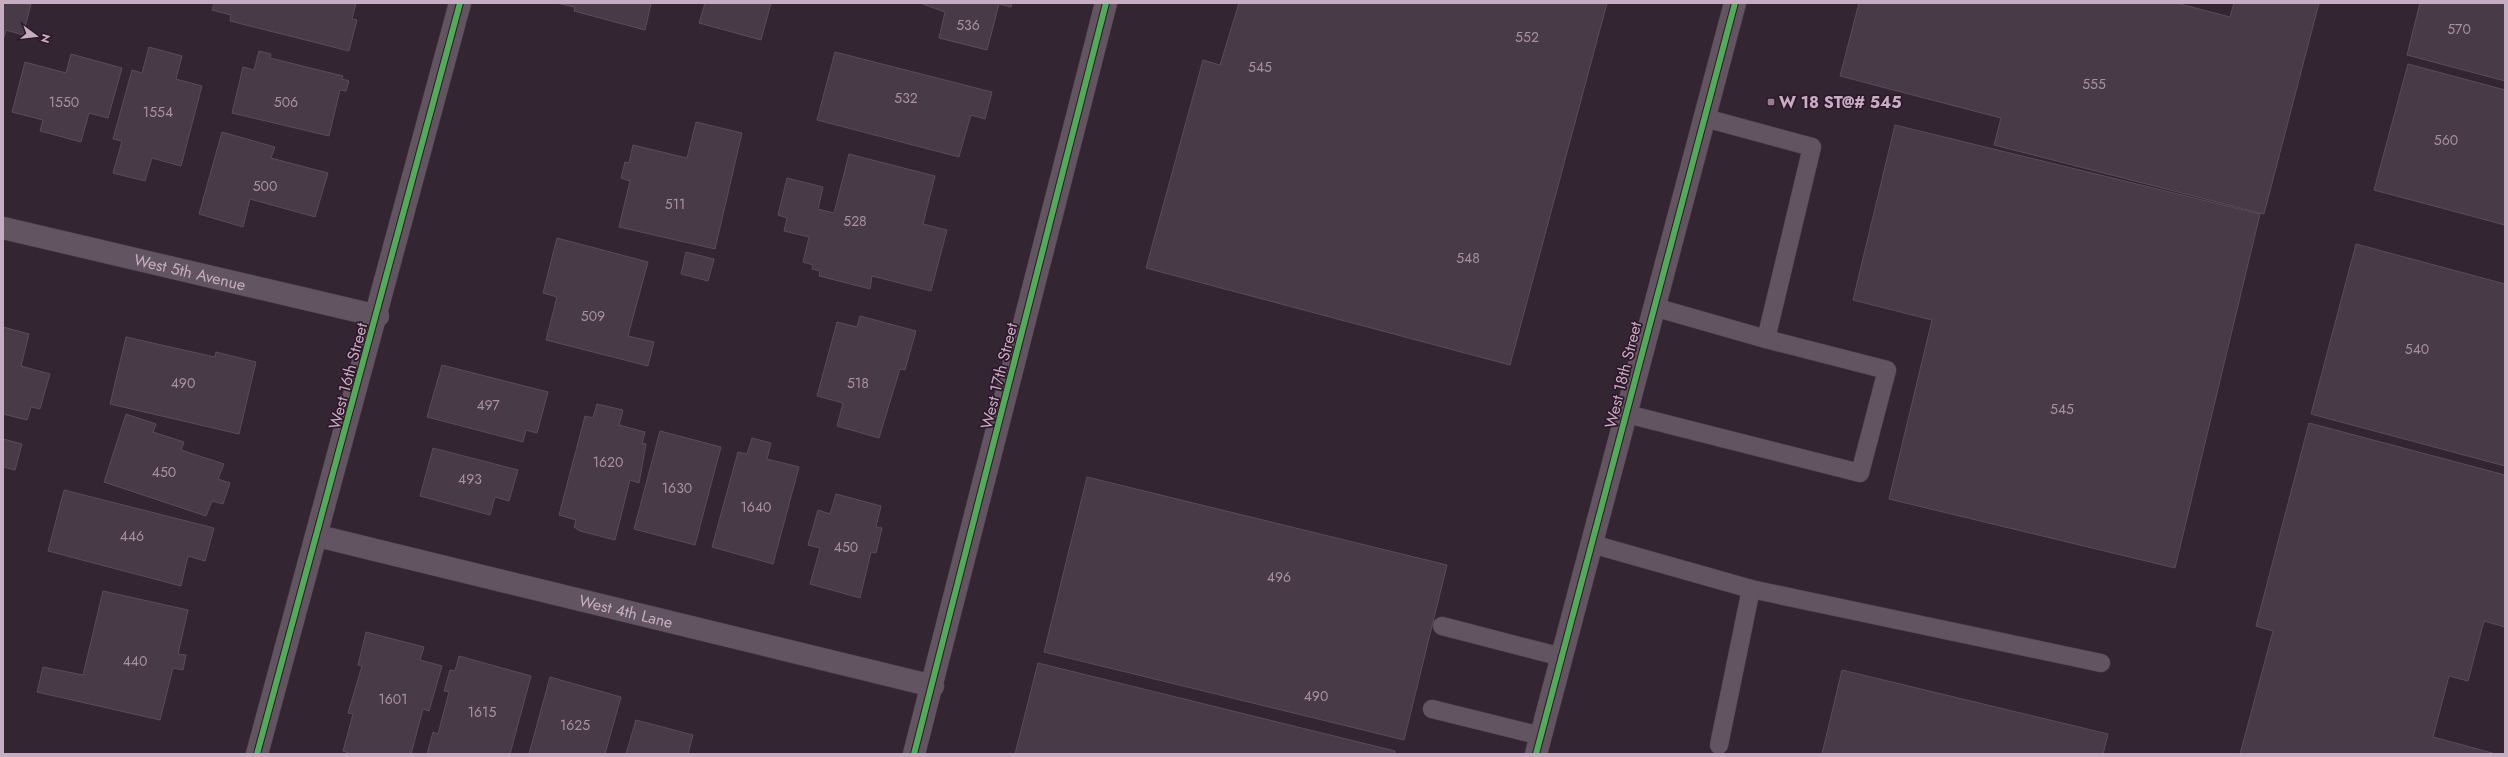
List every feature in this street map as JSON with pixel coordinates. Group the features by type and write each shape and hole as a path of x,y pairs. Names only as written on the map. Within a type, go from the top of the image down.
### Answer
{"street":[{"name":"West 16th Street","path":"257,754 378,316 460,3"},
{"name":"West 17th Street","path":"914,754 933,686 1106,3"},
{"name":"West 18th Street","path":"1539,745 1735,3"},
{"name":"West 5th Avenue","path":"3,228 378,316"},
{"name":"West 4th Lane","path":"318,536 933,686"}],"lane":[{"path":"1705,118 1812,147 1766,339"},
{"path":"1627,414 1860,473 1887,370 1766,339 1654,307"},
{"path":"1592,544 1751,589 2101,663"},
{"path":"1719,745 1751,589"},
{"path":"1442,626 1562,657"},
{"path":"1432,709 1539,745"}],"building":[{"path":"3,3 31,4 23,35 6,30 3,40"},
{"path":"214,3 356,3 352,19 357,20 349,51 230,21 231,15 212,10"},
{"path":"556,3 651,4 645,30 574,11 575,7"},
{"path":"705,3 771,3 761,40 699,23"},
{"path":"920,3 1012,3 1011,7 999,4 987,50 939,38 945,12"},
{"path":"1239,3 1607,3 1510,365 1146,268 1203,60 1220,65"},
{"path":"1859,3 2176,3 2230,17 2234,3 2319,3 2264,214 1994,145 2001,118 1840,76"},
{"path":"2420,3 2505,3 2505,81 2407,55"},
{"path":"149,47 182,56 176,79 202,86 181,166 152,158 145,181 113,173 122,141 113,139 132,70 142,73"},
{"path":"259,51 271,54 270,58 343,76 342,79 349,81 346,91 340,90 329,136 232,113 243,67 254,70"},
{"path":"835,52 992,92 985,119 971,115 959,157 817,120"},
{"path":"71,54 122,68 108,118 89,113 81,142 40,131 43,120 12,112 25,62 66,73"},
{"path":"2408,64 2505,90 2505,225 2374,190"},
{"path":"696,122 742,133 715,249 619,227 630,181 621,178 625,162 629,163 633,145 687,158"},
{"path":"1895,125 2260,214 2175,568 1889,499 1932,320 1853,300"},
{"path":"222,132 275,147 271,158 328,173 315,217 250,199 243,227 199,214"},
{"path":"849,154 935,176 923,224 947,230 931,291 872,276 870,289 819,276 820,271 812,269 813,265 803,262 809,237 784,231 787,218 778,215 787,178 823,187 818,209 834,213"},
{"path":"557,238 648,262 628,336 654,342 648,366 546,340 557,297 543,293"},
{"path":"2356,244 2505,284 2505,466 2311,414"},
{"path":"686,252 714,259 708,281 681,274"},
{"path":"860,316 916,331 905,370 900,369 879,438 837,426 843,403 817,396 837,322 857,327"},
{"path":"3,327 29,334 21,366 50,374 40,409 31,407 27,420 3,414"},
{"path":"126,337 215,357 216,352 256,362 239,434 110,404"},
{"path":"442,365 548,392 537,433 526,430 523,442 427,417"},
{"path":"597,404 623,410 619,425 645,432 642,443 646,444 639,483 630,480 615,540 580,531 574,527 576,520 559,515 585,416 593,418"},
{"path":"126,414 156,424 153,432 184,442 181,450 224,464 218,479 230,483 223,504 212,501 206,516 104,482"},
{"path":"2309,423 2505,475 2505,627 2484,621 2468,681 2449,676 2433,737 2496,754 2240,754 2273,631 2256,626"},
{"path":"660,431 721,447 695,545 634,529"},
{"path":"752,438 771,443 767,459 799,467 773,564 712,547 738,452 747,454"},
{"path":"3,439 22,444 15,470 3,467"},
{"path":"433,448 518,470 509,501 495,497 490,515 420,496"},
{"path":"1087,477 1447,565 1404,740 1044,652"},
{"path":"64,490 214,528 205,561 188,556 181,586 48,551"},
{"path":"836,494 881,506 876,527 882,528 876,553 871,552 860,598 810,584 820,548 808,545 818,510 830,514"},
{"path":"103,591 188,610 178,654 186,655 183,670 173,668 160,720 37,692 43,667 83,675"},
{"path":"366,632 424,647 420,660 442,666 429,711 423,709 411,754 352,754 343,751 353,714 348,713 362,666 358,665"},
{"path":"459,656 531,676 510,754 427,754 433,732 438,734 449,692 444,691 450,670 455,671"},
{"path":"1038,663 1395,751 1395,754 1015,754"},
{"path":"1842,670 2108,734 2103,754 1822,754"},
{"path":"550,677 621,697 605,754 529,754"},
{"path":"636,720 693,735 688,754 626,754"}],"cycle path":[{"path":"257,754 460,3"},
{"path":"914,754 1106,3"},
{"path":"1536,754 1735,3"}],"place":[{"name":"W 18 ST@# 545","path":"1771,102"}]}
